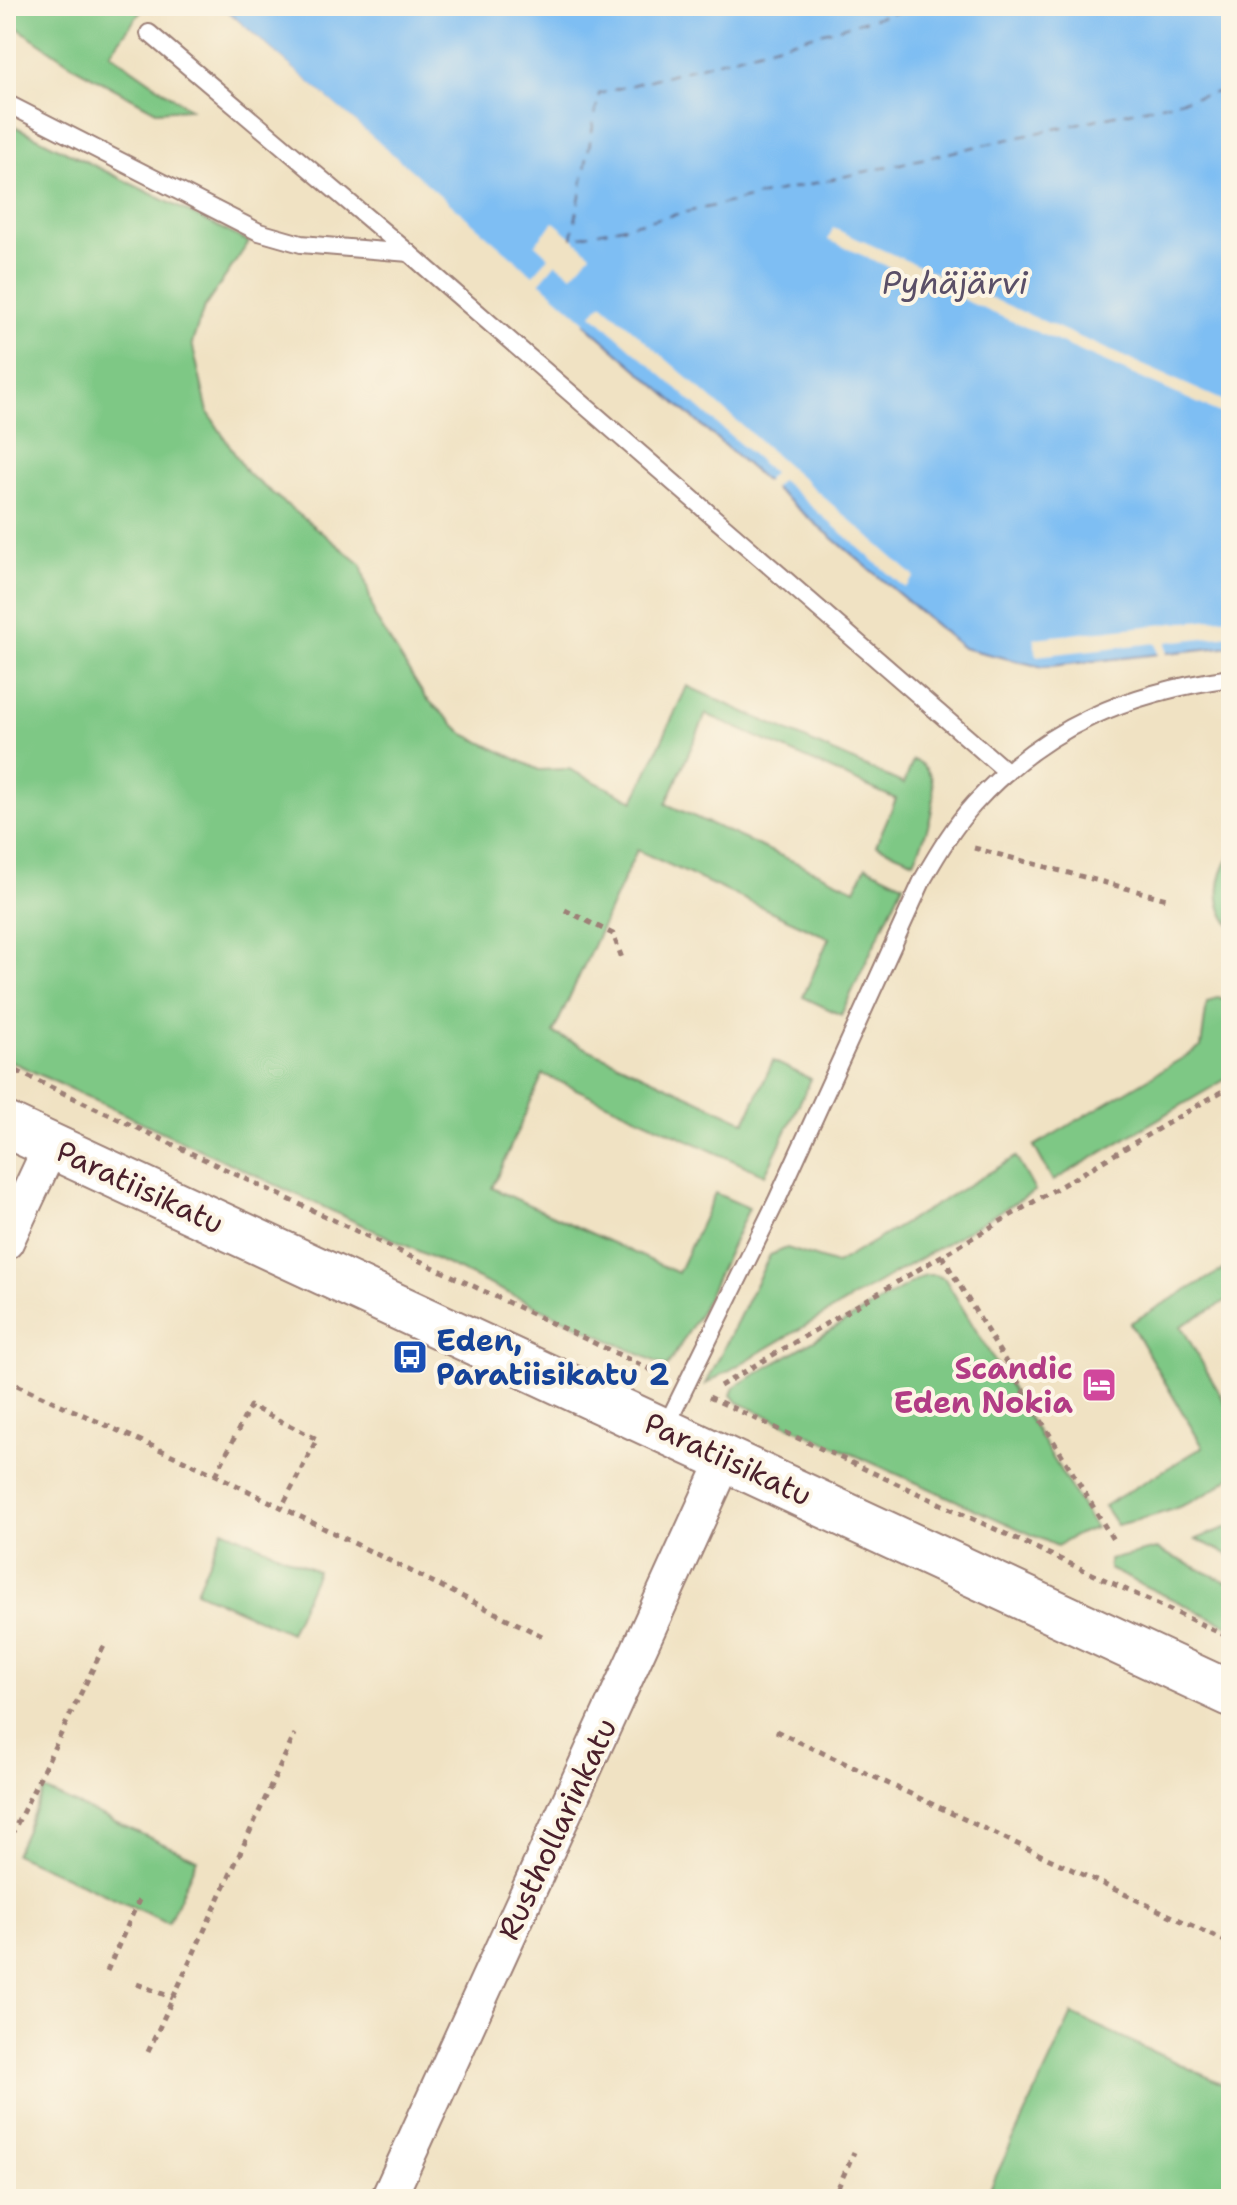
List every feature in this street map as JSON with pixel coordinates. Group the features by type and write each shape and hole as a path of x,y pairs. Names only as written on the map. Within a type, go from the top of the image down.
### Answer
{"street":[{"name":"Paratiisikatu","path":"6,1125 1231,1694"},
{"path":"6,1242 51,1146"},
{"name":"Rusthollarinkatu","path":"388,2199 726,1458"}],"lane":[{"path":"149,33 409,253 1007,772"},
{"path":"6,103 259,232 301,244 409,253"},
{"path":"665,1430 783,1187 923,879 946,840 973,805 1039,746 1119,703 1160,691 1231,678"}],"path":[{"path":"946,840 1167,899"},
{"path":"565,910 613,934 623,961"},
{"path":"6,1066 686,1386"},
{"path":"1231,1086 705,1395 1231,1638"},
{"path":"942,1256 1115,1543"},
{"path":"6,1380 216,1475 542,1636"},
{"path":"216,1475 250,1406 317,1439 282,1507"},
{"path":"6,1846 104,1646"},
{"path":"776,1731 1231,1944"},
{"path":"148,2052 295,1734"},
{"path":"107,1971 139,1900"},
{"path":"137,1984 173,1998"},
{"path":"833,2199 854,2152"}],"green space":[{"path":"6,6 145,6 110,53 190,109 156,111 78,69 6,20"},
{"path":"6,122 249,242 204,308 192,343 208,412 247,473 361,564 375,617 425,697 464,734 539,770 569,769 634,801 687,686 904,784 913,760 924,767 931,778 933,806 914,861 876,845 896,799 706,714 666,804 855,889 866,866 903,884 841,1015 803,997 829,938 637,850 553,1033 745,1122 773,1061 811,1079 765,1175 543,1074 492,1188 678,1273 715,1193 749,1208 700,1313 667,1367 6,1059"},
{"path":"1231,855 1231,926 1221,909 1219,890 1222,872"},
{"path":"1218,997 1231,1002 1231,1076 1053,1181 1034,1146 1201,1047 1207,1003"},
{"path":"1016,1157 1035,1191 706,1384 770,1255 787,1248 836,1264"},
{"path":"1231,1265 1231,1298 1181,1326 1231,1413 1231,1477 1191,1502 1117,1525 1104,1506 1203,1447 1130,1323"},
{"path":"925,1275 945,1279 1095,1528 1057,1546 737,1402 731,1395 734,1387"},
{"path":"1231,1526 1231,1556 1196,1539"},
{"path":"223,1529 317,1571 290,1633 196,1591"},
{"path":"1156,1549 1231,1584 1231,1627 1109,1569 1109,1560"},
{"path":"44,1790 197,1859 168,1923 15,1854"},
{"path":"1072,2014 1231,2088 1231,2172 1219,2199 996,2199 987,2195"}],"water":[{"name":"Pyhäjärvi","path":"221,6 1231,6 1231,646 1042,667 963,648 764,480"}],"pier":[{"path":"217,6 221,6 533,275 549,257 535,244 554,222 591,254 572,275 556,263 540,282 586,322 583,325"},
{"path":"833,228 1231,404 1231,418 828,240"},
{"path":"602,303 915,577 905,588 781,480 771,490 763,484 773,473 592,314"},
{"path":"1231,617 1231,635 1166,642 1167,657 1158,658 1156,643 1036,656 1034,638"}],"ferry route":[{"path":"918,6 599,94 572,238 1231,89"}],"place":[{"name":"Eden, Paratiisikatu 2","path":"410,1357"},
{"name":"Scandic Eden Nokia","path":"1099,1385"}]}
